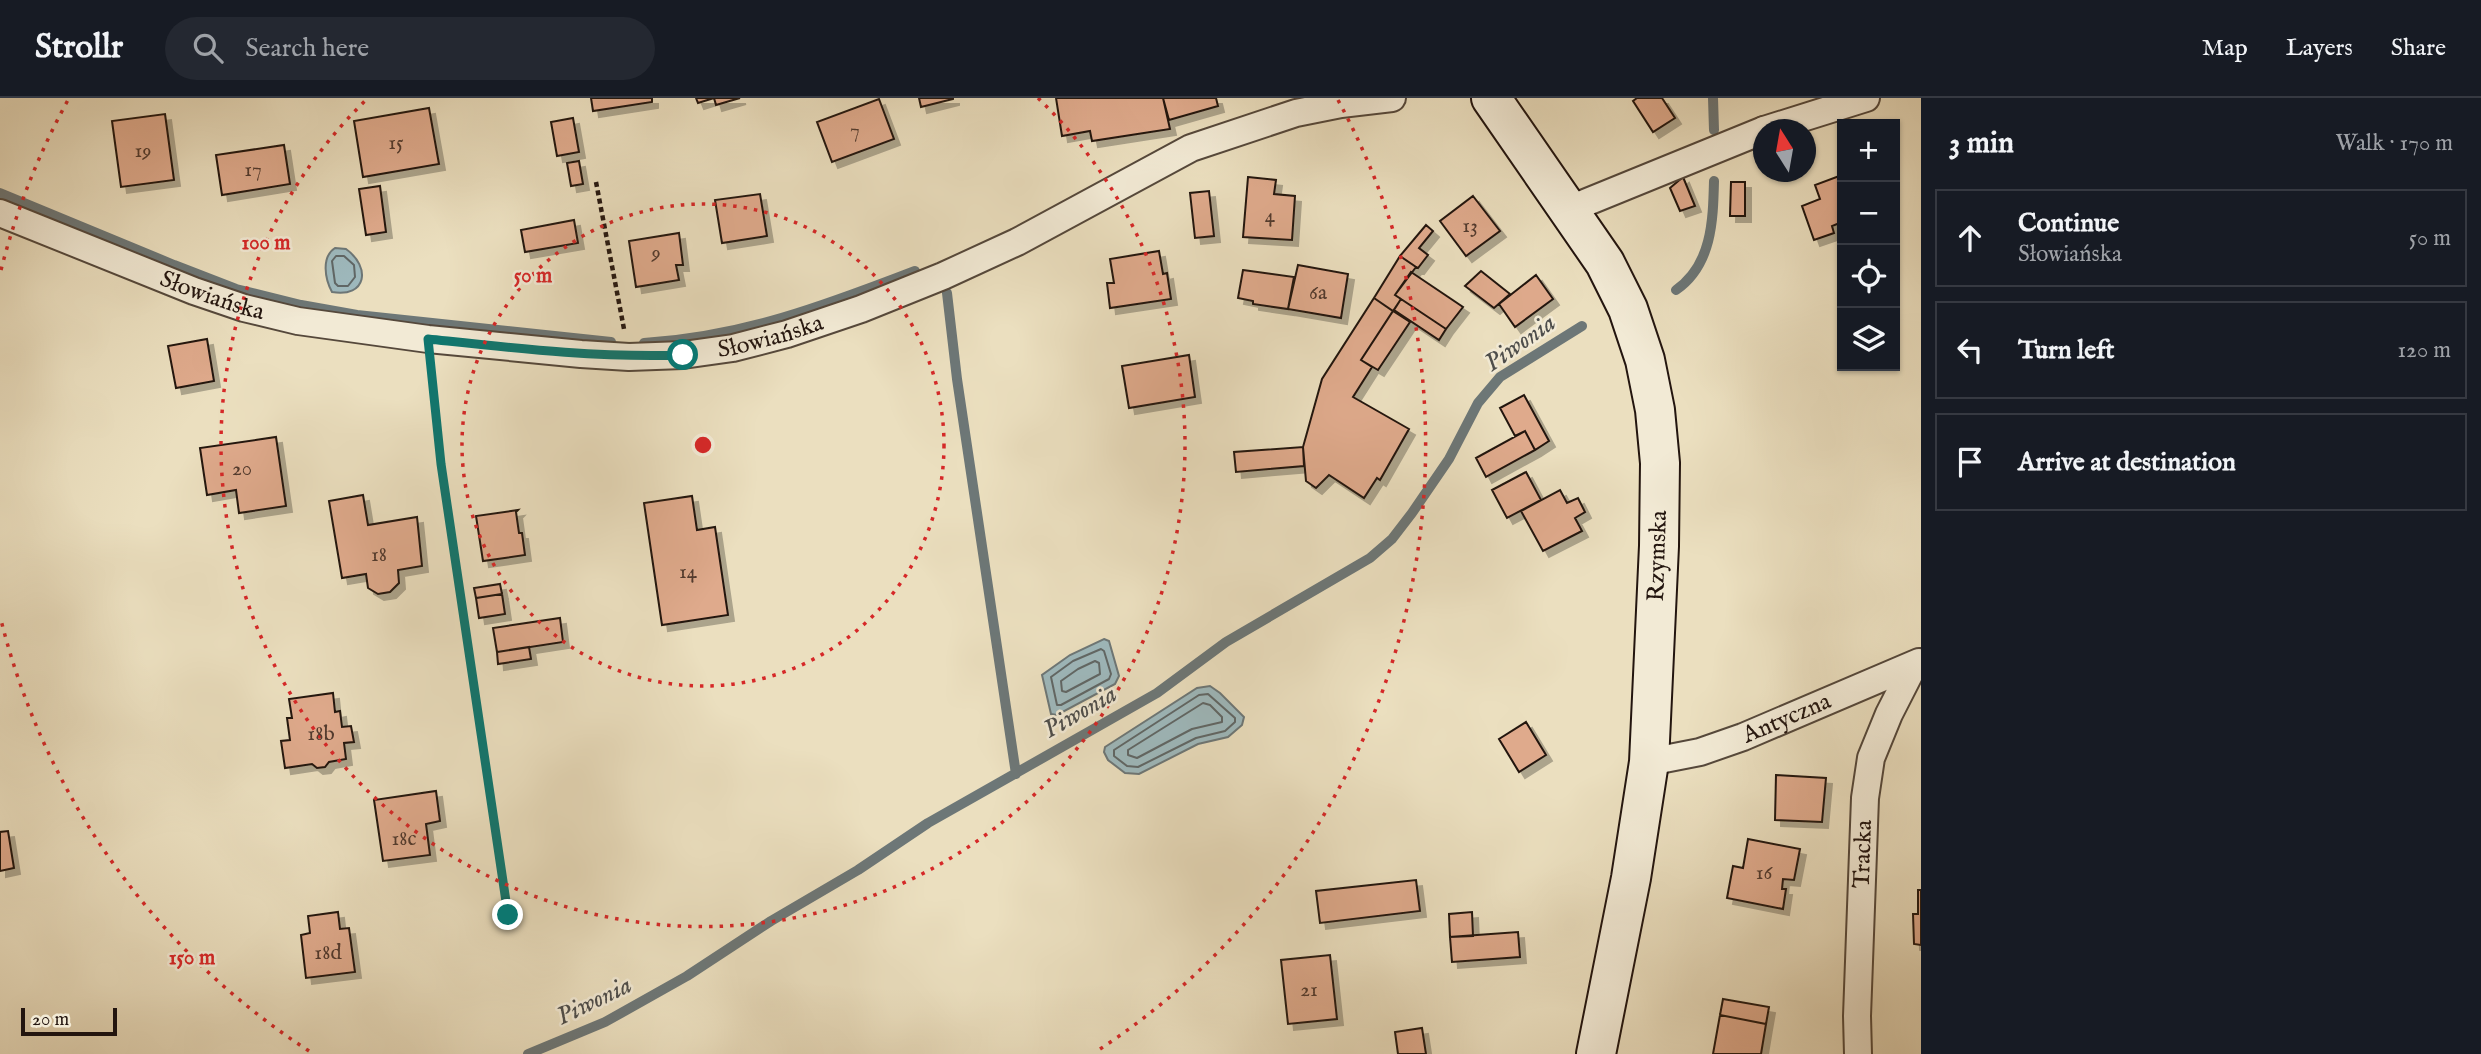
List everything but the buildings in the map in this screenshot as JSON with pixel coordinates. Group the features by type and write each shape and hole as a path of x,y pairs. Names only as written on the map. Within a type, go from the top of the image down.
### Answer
{"main road":[{"name":"Rzymska","path":"1491,98 1605,263 1628,309 1645,360 1655,411 1660,463 1659,546 1648,762 1631,878 1596,1054"}],"street":[{"name":"Słowiańska","path":"0,213 194,291 244,308 298,321 428,339 629,357 683,355 733,348 787,334 848,314 943,276 1017,242 1191,148 1296,113 1392,98"},
{"path":"1799,119 1866,98"},
{"path":"1570,209 1753,134"},
{"name":"Antyczna","path":"1648,762 1700,752 1744,737 1918,663"},
{"name":"Tracka","path":"1858,1054 1857,1016 1866,798 1871,758 1889,715 1918,663"}],"path":[{"path":"596,182 629,357"},
{"path":"428,339 441,464 508,915"}],"water":[{"path":"335,248 346,249 354,256 362,272 362,280 358,286 344,293 332,292 326,275 326,262"},
{"path":"1104,639 1109,641 1119,676 1115,684 1057,715 1051,714 1042,675 1070,655"},
{"path":"1210,686 1244,717 1242,725 1228,737 1198,744 1139,774 1125,773 1108,760 1105,747 1197,688"}],"waterway":[{"name":"Piwonia","path":"1713,98 1714,130"},
{"name":"Piwonia","path":"1676,290 1688,280 1704,255 1711,226 1714,181"},
{"path":"0,193 236,289 301,305 357,315 611,342"},
{"path":"644,343 680,340 749,327 815,308 915,271"},
{"path":"947,293 957,379 1016,774"},
{"name":"Piwonia","path":"528,1054 605,1022 687,976 771,921 858,870 928,823 1157,693 1226,642 1370,558 1392,539 1412,513 1449,459 1478,403 1500,377 1582,326"}],"route":[{"path":"508,915 441,464 428,339 581,354 629,357 683,355"}]}
